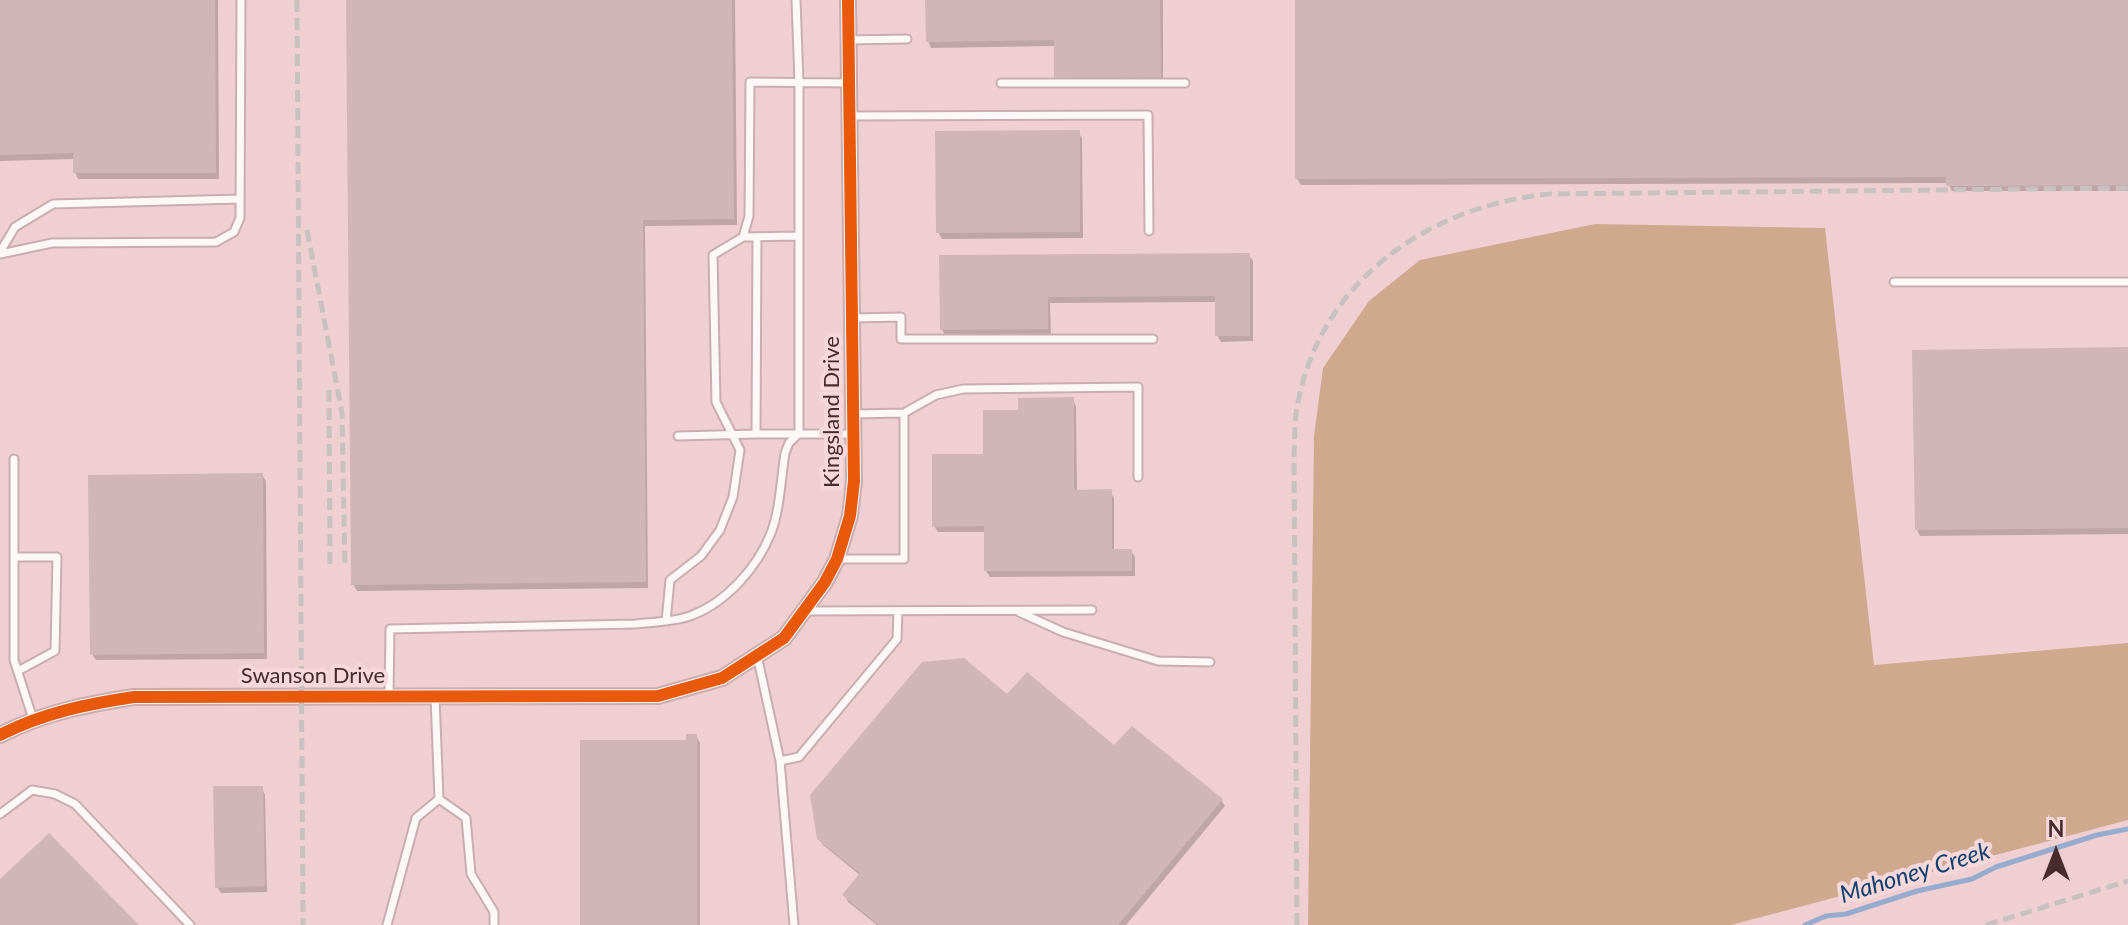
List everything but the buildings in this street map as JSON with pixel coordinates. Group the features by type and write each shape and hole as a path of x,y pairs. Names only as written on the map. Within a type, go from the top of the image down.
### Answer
{"street":[{"name":"Kingsland Drive","path":"632,697 658,696 722,678 784,638 837,559 850,516 854,481 848,0"},
{"name":"Swanson Drive","path":"0,735 33,719 80,705 134,697 632,697"}],"lane":[{"path":"0,253 52,243 216,242 234,232 240,218 241,0"},
{"path":"389,696 390,629 666,621 691,616 726,595 755,563 772,531 785,453 789,443 799,433 799,82 796,0"},
{"path":"848,40 907,39"},
{"path":"743,237 749,216 750,82 848,83"},
{"path":"1001,83 1185,83"},
{"path":"849,116 1148,115 1149,231"},
{"path":"0,253 15,227 53,204 240,199"},
{"path":"666,621 670,580 701,556 720,530 733,497 740,450 716,402 713,255 743,237 798,236"},
{"path":"756,434 757,237"},
{"path":"1894,282 2128,282"},
{"path":"852,318 901,317 901,339 1153,339"},
{"path":"853,414 904,413 936,395 963,389 1138,387 1138,477"},
{"path":"837,559 904,559 904,413"},
{"path":"678,436 853,434"},
{"path":"14,459 14,660 33,719"},
{"path":"14,557 57,557 55,651 18,671"},
{"path":"1013,610 1063,632 1158,661 1210,662"},
{"path":"805,611 1092,610"},
{"path":"780,761 799,757 897,639 898,611"},
{"path":"757,655 780,761 794,925"},
{"path":"435,696 439,799"},
{"path":"0,814 13,801 32,790 55,794 75,804 190,925"},
{"path":"387,925 416,818 439,799"},
{"path":"439,799 466,818 471,874 494,912 494,925"}],"shaded area":[{"path":"1595,224 1825,228 1874,665 2128,643 2128,820 1731,925 1308,925 1314,436 1323,368 1369,301 1420,260"}],"waterway":[{"name":"Mahoney Creek","path":"1805,925 1826,916 1846,914 1917,891 1972,879 1996,867 2097,835 2128,829"}],"railway":[{"path":"297,0 303,925"},
{"path":"1297,925 1295,423 1311,358 1331,319 1357,285 1388,256 1424,233 1463,214 1505,201 1549,194 2128,188"},
{"path":"307,230 342,413 345,567"},
{"path":"329,390 330,567"},
{"path":"1986,925 2128,881"}],"cycle path":[{"path":"0,735 66,710 134,697 658,696 722,678 784,638 825,582 837,559 850,516 854,481 848,0"}]}
